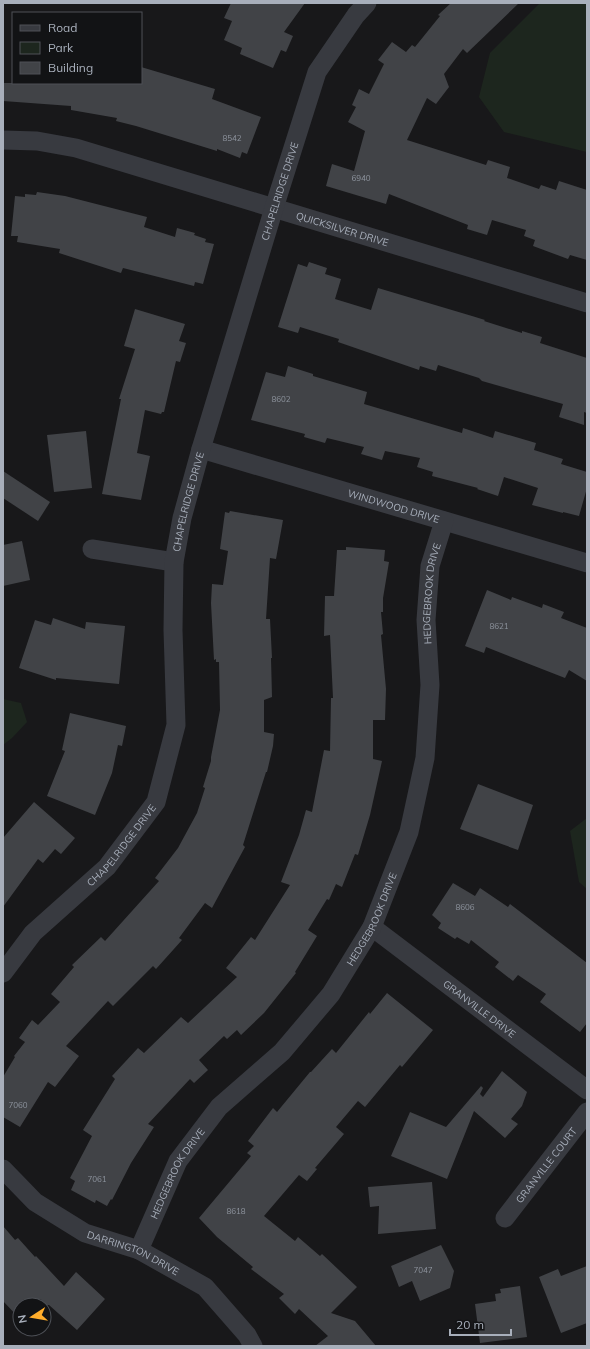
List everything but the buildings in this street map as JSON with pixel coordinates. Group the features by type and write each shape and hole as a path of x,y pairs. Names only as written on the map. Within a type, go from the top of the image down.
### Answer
{"street":[{"name":"CHAPELRIDGE DRIVE","path":"3,973 32,934 107,867 156,802 176,725 173,630 174,562 182,518 201,449 274,208 318,72 356,14 367,3"},
{"name":"QUICKSILVER DRIVE","path":"3,140 37,141 76,148 587,303"},
{"name":"WINDWOOD DRIVE","path":"201,449 587,563"},
{"name":"HEDGEBROOK DRIVE","path":"139,1250 178,1161 219,1107 282,1052 331,994 372,927 409,832 425,758 430,685 426,620 430,566 444,521"},
{"path":"92,549 174,562"},
{"name":"GRANVILLE DRIVE","path":"372,927 587,1090"},
{"name":"GRANVILLE COURT","path":"505,1218 587,1112"},
{"name":"DARRINGTON DRIVE","path":"3,1169 35,1202 85,1232 139,1250 205,1287 247,1335 253,1346"}],"green space":[{"path":"540,3 587,3 587,152 504,132 479,97 490,53"},
{"path":"3,699 21,703 27,722 3,745"},
{"path":"587,818 587,889 579,882 570,831"}]}
